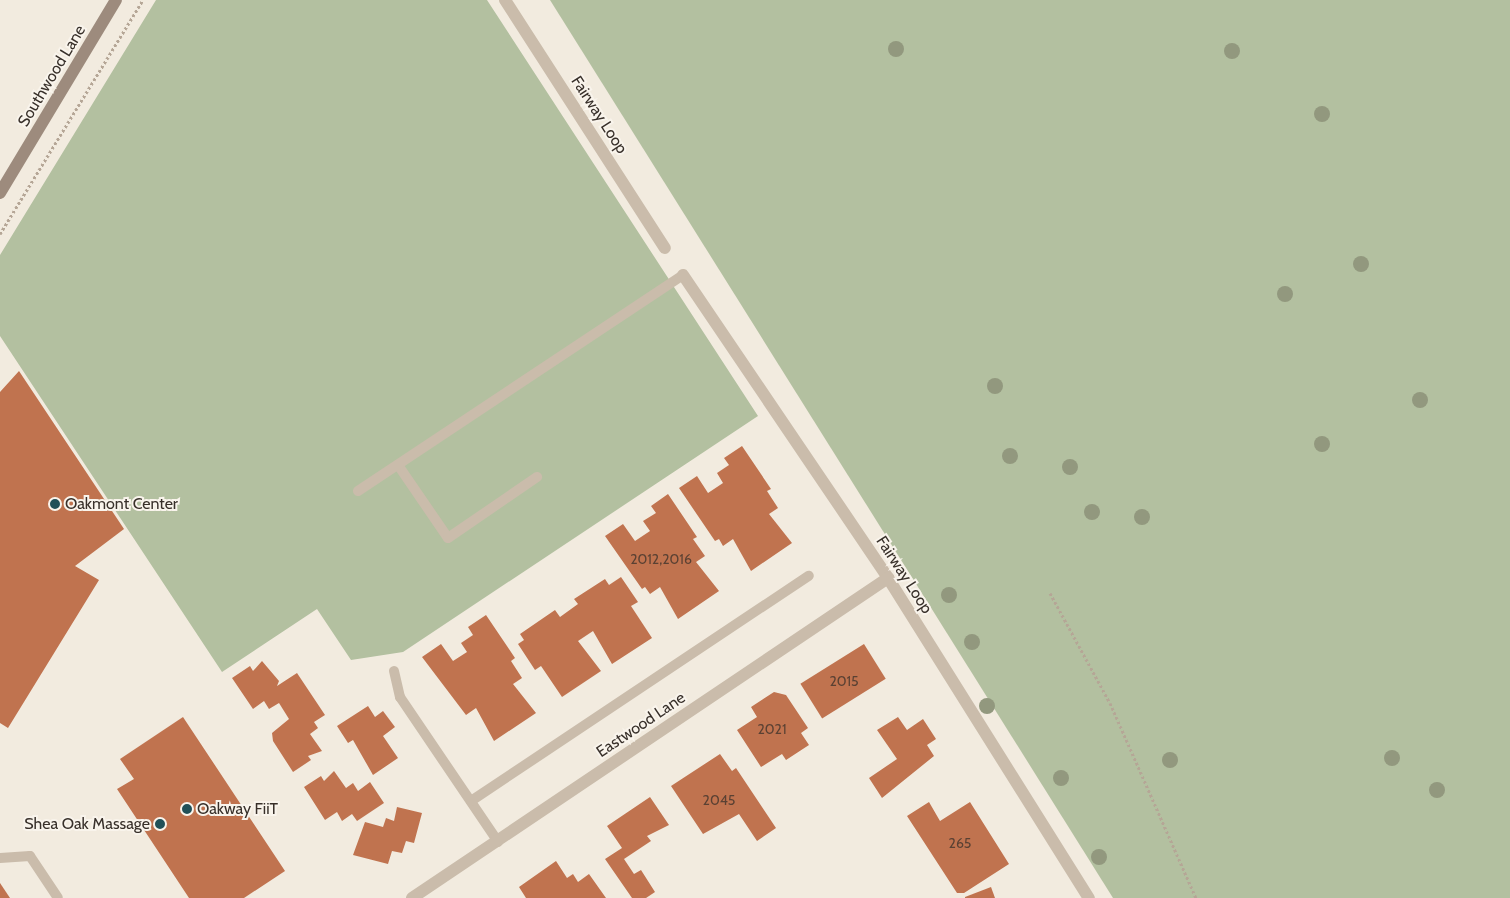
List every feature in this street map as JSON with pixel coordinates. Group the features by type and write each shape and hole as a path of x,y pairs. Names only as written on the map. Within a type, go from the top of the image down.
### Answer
{"main road":[{"name":"Southwood Lane","path":"0,194 116,0"}],"street":[{"name":"Fairway Loop","path":"505,0 665,248"},
{"name":"Fairway Loop","path":"683,275 888,578 1088,898"},
{"name":"Eastwood Lane","path":"412,898 498,842 888,578"}],"lane":[{"path":"358,491 683,275"},
{"path":"398,465 448,538 537,477"},
{"path":"471,801 810,576"},
{"path":"394,670 400,697 498,842"},
{"path":"0,858 30,856 58,898"}],"path":[{"path":"0,234 142,0"},
{"path":"1050,593 1110,703 1196,898"}],"green space":[{"path":"156,0 487,0 758,416 403,652 351,660 317,609 222,672 0,336 0,255"},
{"path":"550,0 1510,0 1510,898 1113,898"}],"building":[{"path":"19,371 124,529 75,566 99,580 8,728 0,723 0,392"},
{"path":"742,446 771,489 767,491 778,508 769,514 792,543 751,571 733,539 723,546 719,539 715,541 679,488 697,476 708,493 723,483 717,473 729,465 724,458"},
{"path":"668,494 697,537 693,539 705,556 696,562 719,591 678,619 660,587 650,594 645,587 642,589 605,536 623,524 635,541 650,531 643,521 656,513 651,506"},
{"path":"621,577 638,602 631,606 652,638 612,664 593,631 578,641 601,671 562,697 541,666 535,670 518,644 524,640 520,634 555,610 560,617 578,604 574,599 605,579 609,585"},
{"path":"486,615 515,658 511,661 522,678 513,684 536,713 494,741 476,708 466,715 422,657 441,644 453,661 467,652 461,643 473,635 468,627"},
{"path":"864,644 886,679 822,719 800,684"},
{"path":"262,661 279,681 277,686 297,673 325,715 314,722 318,728 310,734 322,751 308,756 311,760 293,772 273,741 272,733 289,719 279,703 269,709 264,701 253,709 232,678 250,666 253,671"},
{"path":"774,692 786,695 808,728 801,733 809,745 786,760 782,754 761,767 737,730 757,717 751,707"},
{"path":"368,706 375,717 383,711 395,727 383,736 398,758 373,775 353,740 348,743 337,726"},
{"name":"Oakway FiiT","path":"183,717 285,871 244,898 189,898 117,789 134,779 120,759"},
{"path":"898,717 907,730 923,719 936,739 927,745 934,756 882,798 869,778 897,759 877,730"},
{"path":"720,754 732,771 736,768 776,828 757,841 739,814 703,834 671,786"},
{"path":"334,771 346,788 353,783 358,791 370,782 384,803 357,821 352,814 342,821 337,812 325,820 304,787 321,776 324,781"},
{"path":"650,797 669,825 647,836 651,841 624,859 634,874 641,870 655,892 646,898 632,898 605,859 622,848 607,826"},
{"path":"929,802 940,821 970,802 1009,864 964,893 957,893 907,816"},
{"path":"397,807 422,813 414,843 406,841 402,853 392,851 388,864 353,855 365,822 383,827 386,818 394,821"},
{"path":"556,861 567,878 573,874 578,882 589,874 606,898 526,898 519,887"},
{"path":"0,883 10,898 0,898"},
{"path":"991,887 995,898 965,898 965,897"}],"place":[{"name":"Oakmont Center","path":"55,504"},
{"name":"Oakway FiiT","path":"187,809"},
{"name":"Shea Oak Massage","path":"160,824"}]}
